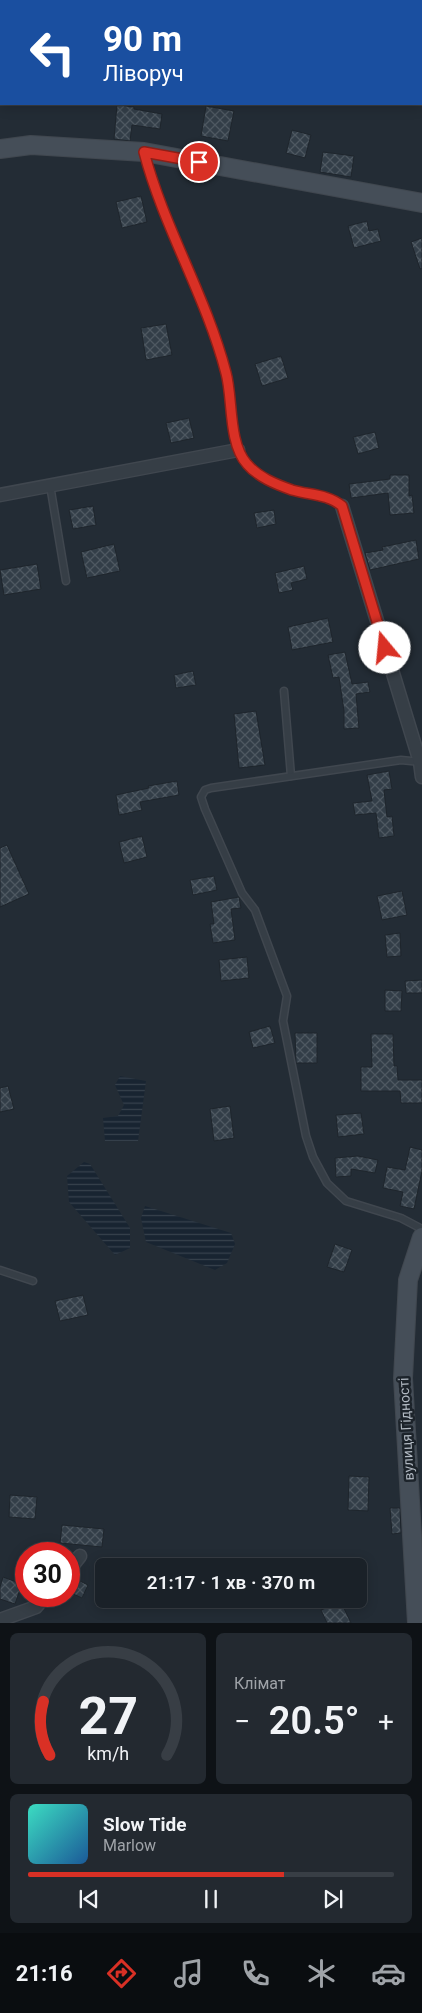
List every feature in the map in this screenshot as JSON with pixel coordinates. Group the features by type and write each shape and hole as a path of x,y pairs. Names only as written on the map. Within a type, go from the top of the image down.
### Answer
{"street":[{"path":"0,149 31,145 144,152 422,203"},
{"path":"0,495 238,450"},
{"path":"342,506 421,762 422,777"},
{"name":"вулиця Гідності","path":"416,1623 403,1378 408,1280 422,1237"},
{"path":"0,1620 36,1607"}],"lane":[{"path":"144,152 148,168 171,227 210,320 227,375 231,421 238,450 244,462 257,475 292,490 335,500 342,506"},
{"path":"50,486 66,582"},
{"path":"284,691 291,776"},
{"path":"421,762 401,760 211,788 205,790 201,797 242,893 255,910 287,996 283,1021 306,1136 313,1157 327,1183 346,1201 401,1218 422,1229"},
{"path":"0,1270 33,1280"}],"water":[{"path":"120,1076 146,1081 138,1141 105,1141 103,1118 118,1116 124,1105 115,1085"},
{"path":"84,1162 90,1164 130,1228 130,1248 115,1255 69,1202 67,1176"},
{"path":"145,1206 231,1233 235,1244 227,1263 215,1270 146,1242 141,1218"}],"building":[{"path":"117,105 162,114 160,129 132,125 130,141 114,139"},
{"path":"206,106 234,111 228,141 201,136"},
{"path":"292,130 311,135 305,158 286,153"},
{"path":"323,152 354,156 351,177 320,172"},
{"path":"141,196 147,222 122,228 116,202"},
{"path":"367,221 369,231 378,229 381,241 354,248 348,226"},
{"path":"422,238 422,268 420,269 411,242"},
{"path":"166,324 172,355 146,360 141,328"},
{"path":"281,356 288,378 262,386 255,364"},
{"path":"189,418 194,438 171,443 166,423"},
{"path":"375,432 379,448 358,454 353,437"},
{"path":"390,475 409,475 409,496 412,495 414,513 390,515 388,493 351,498 349,484 390,479"},
{"path":"93,506 96,525 73,529 69,510"},
{"path":"274,510 276,524 257,528 254,513"},
{"path":"416,540 419,559 370,570 365,553 383,550 382,547"},
{"path":"114,544 120,571 87,578 81,552"},
{"path":"37,564 41,589 4,595 0,570"},
{"path":"304,566 307,579 291,583 293,590 279,593 275,573"},
{"path":"328,618 333,642 292,650 288,627"},
{"path":"345,652 352,684 368,682 370,692 356,694 359,728 344,729 344,711 339,677 333,678 328,655"},
{"path":"193,671 196,685 176,688 174,675"},
{"path":"256,711 265,765 239,768 234,714"},
{"path":"389,771 392,789 384,790 387,817 392,816 394,836 379,838 376,813 355,815 353,803 372,801 367,775"},
{"path":"177,781 179,795 140,802 142,810 119,815 116,795 149,788 148,786"},
{"path":"142,836 147,857 124,863 119,842"},
{"path":"7,845 29,894 0,907 0,848"},
{"path":"214,876 217,890 193,895 190,880"},
{"path":"402,891 407,915 382,920 377,896"},
{"path":"239,897 241,908 231,909 235,940 213,943 210,924 214,924 211,902"},
{"path":"400,933 401,956 387,957 385,935"},
{"path":"247,957 249,978 221,981 219,960"},
{"path":"422,980 422,993 406,993 405,981"},
{"path":"385,990 402,991 401,1011 385,1011"},
{"path":"270,1026 275,1043 253,1048 249,1032"},
{"path":"295,1033 317,1033 317,1063 296,1063"},
{"path":"371,1034 393,1034 394,1066 397,1066 398,1080 422,1080 422,1103 401,1103 400,1091 361,1091 361,1067 372,1067"},
{"path":"8,1086 14,1109 0,1112 0,1088"},
{"path":"230,1106 234,1138 214,1141 210,1109"},
{"path":"361,1113 364,1134 338,1137 336,1115"},
{"path":"410,1147 422,1150 422,1171 414,1209 400,1206 403,1192 383,1188 387,1167 405,1170"},
{"path":"358,1156 378,1160 375,1173 351,1169 351,1176 336,1177 335,1158"},
{"path":"335,1244 352,1250 344,1272 327,1267"},
{"path":"83,1295 88,1315 60,1321 55,1301"},
{"path":"349,1476 369,1477 368,1511 348,1510"},
{"path":"10,1495 37,1497 35,1519 9,1517"},
{"path":"390,1508 400,1508 401,1533 392,1534"},
{"path":"62,1525 104,1529 102,1547 80,1545 80,1542 60,1542"},
{"path":"3,1577 15,1581 15,1604 0,1599 0,1587"},
{"path":"80,1581 88,1585 82,1598 80,1597"},
{"path":"326,1608 344,1608 351,1623 327,1623 321,1610"}],"route":[{"path":"199,162 144,152 148,168 171,227 210,320 227,375 231,421 238,450 244,462 257,475 292,490 335,500 342,506 385,648"}]}
